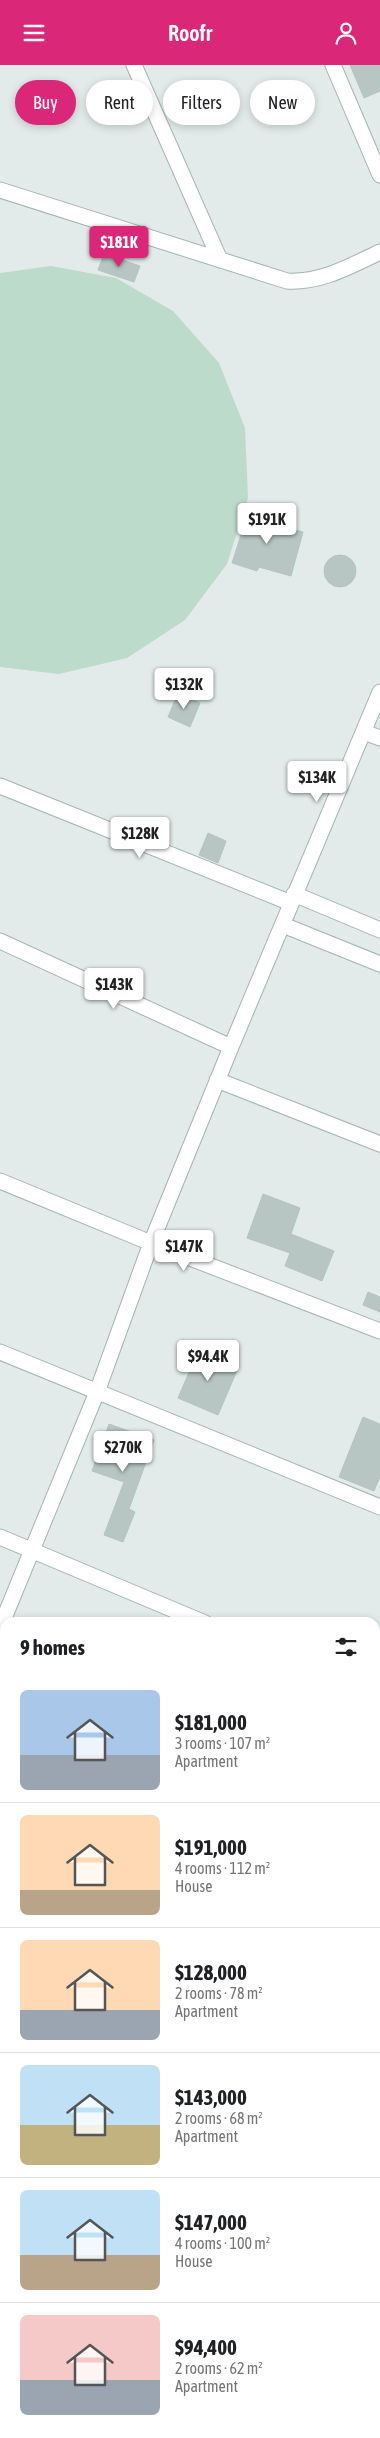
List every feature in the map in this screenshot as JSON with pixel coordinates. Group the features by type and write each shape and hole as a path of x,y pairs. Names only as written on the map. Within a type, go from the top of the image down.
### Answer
{"street":[{"path":"134,65 220,260"},
{"path":"333,65 380,175"},
{"path":"0,190 287,281 306,282 323,277 380,252"},
{"path":"4,1617 97,1392 151,1243 230,1047 380,692"},
{"path":"364,732 380,738"},
{"path":"0,786 292,899 380,930"},
{"path":"282,925 380,964"},
{"path":"0,941 230,1047"},
{"path":"217,1080 380,1144"},
{"path":"0,1181 151,1243 380,1331"},
{"path":"0,1352 380,1507"},
{"path":"0,1537 190,1617"}],"green space":[{"path":"51,266 116,278 173,311 219,363 245,428 248,498 227,564 185,620 127,658 59,674 0,667 0,273"}],"building":[{"path":"350,65 380,65 380,91 364,98"},
{"path":"104,254 140,266 134,282 98,270"},
{"path":"249,510 275,518 273,524 303,532 291,576 259,567 257,571 232,563"},
{"path":"340,555 351,560 356,571 351,582 340,587 329,582 324,571 329,560"},
{"path":"178,693 200,703 190,727 168,717"},
{"path":"208,833 226,841 218,863 199,855"},
{"path":"263,1194 300,1208 291,1234 334,1251 322,1281 285,1266 290,1253 247,1238"},
{"path":"368,1292 380,1297 380,1312 363,1305"},
{"path":"199,1349 239,1366 218,1415 178,1398"},
{"path":"363,1417 380,1424 380,1477 374,1491 339,1477"},
{"path":"109,1424 154,1440 129,1509 135,1512 123,1542 104,1535 124,1482 92,1471"}]}
